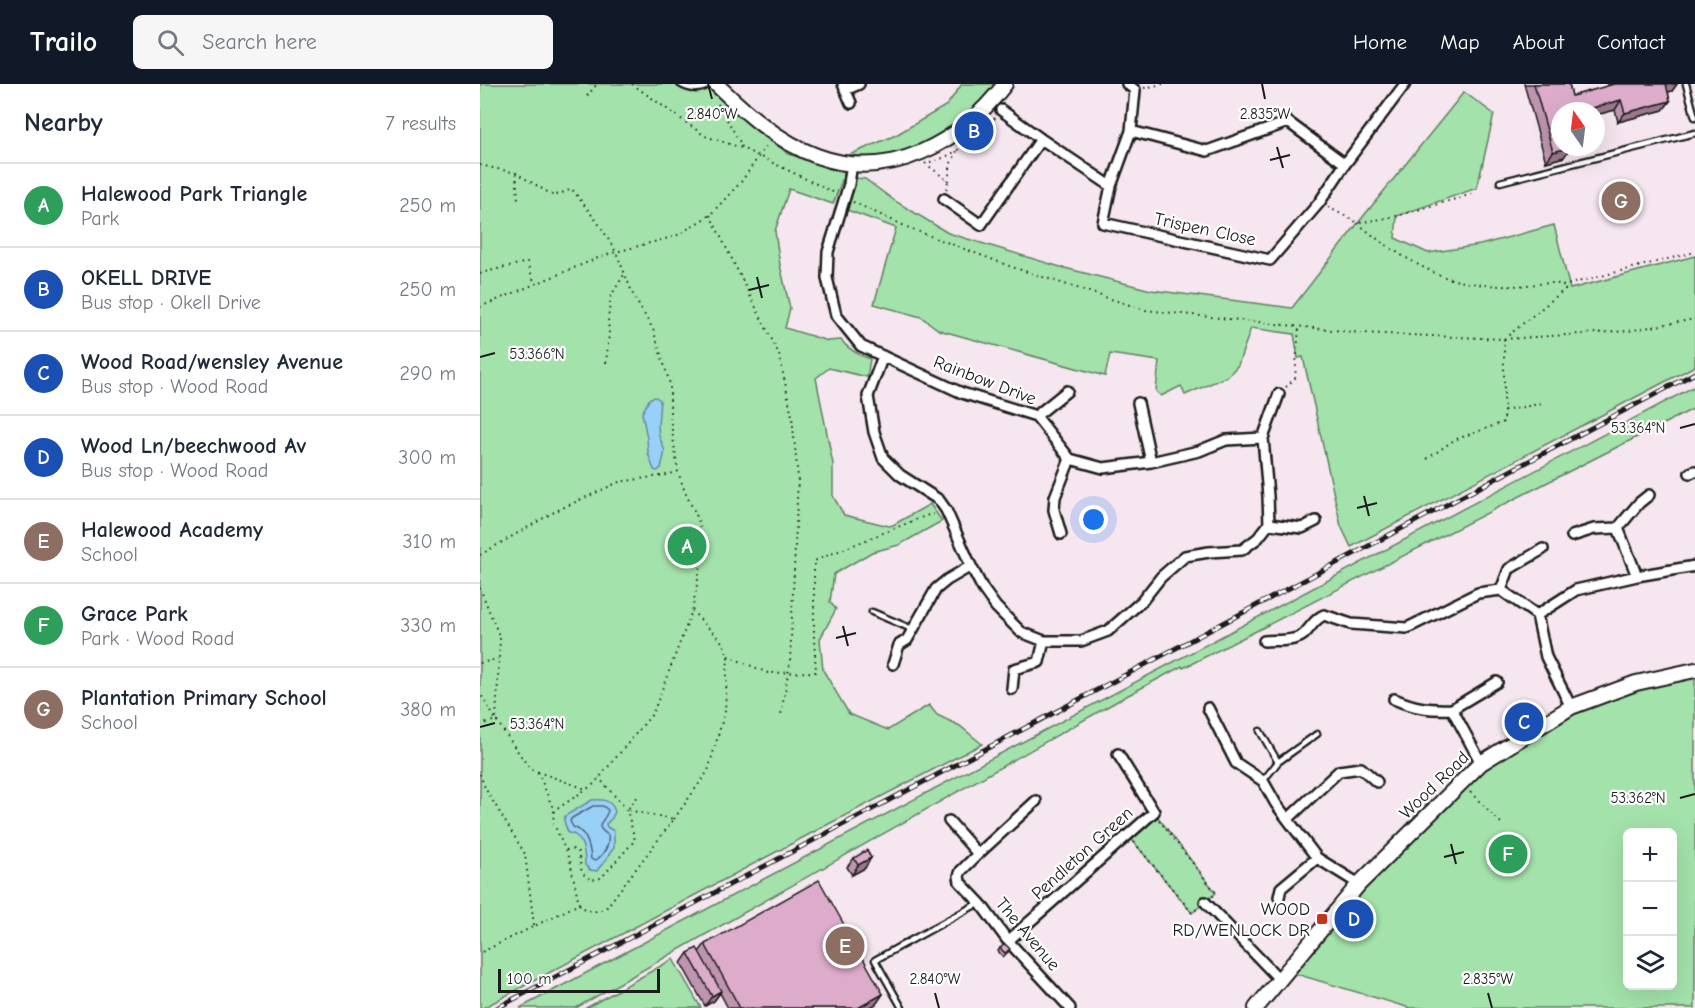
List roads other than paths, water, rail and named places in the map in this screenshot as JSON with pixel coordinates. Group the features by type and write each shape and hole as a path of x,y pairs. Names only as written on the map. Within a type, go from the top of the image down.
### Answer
{"street":[{"path":"716,84 733,101 787,142 818,157 852,163 885,163 904,159 941,144 976,116 1003,85"},
{"path":"851,104 844,87 860,84"},
{"name":"Trispen Close","path":"1127,84 1135,90 1131,130 1111,186 1103,224 1270,260 1319,203 1400,86"},
{"path":"1001,110 1041,140 1111,186"},
{"path":"1131,130 1207,151 1288,122 1345,164"},
{"path":"944,199 981,225 1041,140"},
{"name":"Rainbow Drive","path":"852,163 849,184 828,252 827,278 836,315 861,346 962,393 1036,416 1070,459"},
{"path":"883,356 868,396 874,432 883,458 900,475 939,500 946,510 970,566 996,607 1021,632 1044,641 1081,641 1108,631 1142,601 1161,577 1185,556 1242,550 1258,538 1269,524 1263,438 1279,394"},
{"path":"1036,416 1066,392"},
{"path":"1138,403 1151,462"},
{"path":"1061,534 1054,510 1055,497 1070,459 1103,468 1151,462 1199,451 1226,440 1263,438"},
{"path":"1572,536 1594,529 1618,528 1638,503 1649,495"},
{"path":"1269,524 1302,528 1316,521"},
{"path":"1618,528 1637,576"},
{"path":"1501,590 1509,569 1543,549"},
{"path":"893,664 899,645 907,640 936,589 970,566"},
{"path":"1537,615 1576,590 1695,566"},
{"path":"1264,641 1294,639 1302,636 1318,617 1324,615 1351,624 1407,628 1478,593 1501,590 1537,615 1546,657 1571,707"},
{"path":"1012,689 1014,669 1039,662 1044,641"},
{"name":"Wood Road","path":"1256,1008 1359,884 1481,763 1571,707 1636,683 1695,670"},
{"path":"1394,699 1416,708 1452,709 1497,682"},
{"path":"1208,708 1236,763 1263,781 1276,804 1317,858 1359,884"},
{"path":"1452,709 1481,763"},
{"name":"Pendleton Green","path":"1008,941 1154,812 1118,754"},
{"path":"1288,819 1339,771 1361,768 1377,782"},
{"path":"949,821 978,854 1036,801"},
{"name":"The Avenue","path":"978,854 961,871 960,882 980,903 1008,941 1070,1008"},
{"path":"1279,897 1281,888 1317,858"},
{"path":"1205,903 1279,979"}],"lane":[{"path":"680,84 694,89 710,84"},
{"path":"1686,84 1695,117"},
{"path":"1500,182 1695,133"},
{"path":"872,612 912,629"},
{"path":"1260,730 1278,762"},
{"path":"1263,781 1278,762 1317,734"},
{"path":"902,1008 875,960 980,903"}],"water":[{"path":"656,397 660,400 659,436 665,451 661,468 657,471 654,470 648,453 642,413 650,398"},
{"path":"592,800 607,801 615,812 606,824 614,831 614,848 597,871 590,870 585,865 580,840 568,833 564,821 565,816"}],"railway":[{"path":"497,1008 1695,373"}],"place":[{"name":"OKELL DRIVE","path":"974,131"},
{"name":"Plantation Primary School","path":"1621,201"},
{"name":"Halewood Park Triangle","path":"687,546"},
{"name":"Wood Road/wensley Avenue","path":"1524,722"},
{"name":"Grace Park","path":"1508,854"},
{"name":"WOOD RD/WENLOCK DR","path":"1322,919"},
{"name":"Wood Ln/beechwood Av","path":"1354,919"},
{"name":"Halewood Academy","path":"845,946"}]}
